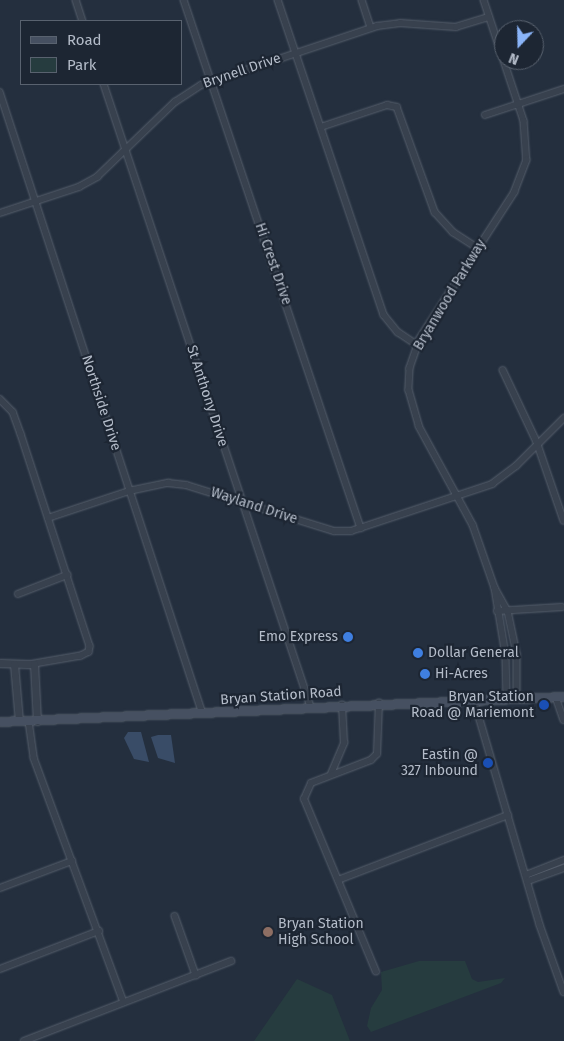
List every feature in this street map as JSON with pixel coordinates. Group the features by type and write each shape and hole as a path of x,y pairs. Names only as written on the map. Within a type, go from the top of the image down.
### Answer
{"main road":[{"name":"Bryan Station Road","path":"0,722 203,714 379,703 561,697"}],"street":[{"path":"76,0 83,20"},
{"name":"Hi Crest Drive","path":"184,0 361,528"},
{"path":"278,0 384,315 398,332 418,345"},
{"path":"362,0 371,28"},
{"name":"Bryanwood Parkway","path":"484,0 519,104 528,141 525,171 418,345 410,368 411,402 419,426 472,525 495,588 508,611 516,647 517,698"},
{"name":"Brynell Drive","path":"0,213 88,182 126,150 175,102 211,81 371,28 400,23 456,27 489,17"},
{"name":"St Anthony Drive","path":"104,85 311,707"},
{"path":"484,115 564,89"},
{"name":"Northside Drive","path":"0,92 203,714"},
{"path":"321,128 387,105 397,107 436,212 453,232 478,248"},
{"path":"503,370 537,442 564,521"},
{"path":"0,399 16,419 90,646 89,652 58,662 34,664 0,663"},
{"name":"Wayland Drive","path":"48,518 129,491 160,483 177,483 334,531 361,528 458,497 498,480 564,418"},
{"path":"18,594 67,576"},
{"name":"Bryanwood Parkway","path":"495,588 497,612 505,648 507,698"},
{"path":"497,612 562,608"},
{"path":"14,664 19,722"},
{"path":"34,664 34,758 124,1002"},
{"path":"561,697 564,720"},
{"path":"474,699 528,881 564,992"},
{"path":"376,972 304,799 305,791 311,783 370,760 377,754 379,703"},
{"path":"331,774 344,743 342,705"},
{"path":"338,880 508,815"},
{"path":"526,874 564,860"},
{"path":"1,886 72,861"},
{"path":"528,881 564,868"},
{"path":"175,916 196,975"},
{"path":"0,969 98,931"},
{"path":"24,1041 231,961"}],"green space":[{"path":"419,961 465,961 472,979 478,982 505,978 501,983 371,1032 367,1026 371,1008 382,990 381,972"},
{"path":"297,979 332,995 350,1041 254,1041"}],"water":[{"path":"128,732 141,732 149,762 134,759 124,738"},
{"path":"171,735 175,763 158,758 151,737"}],"place":[{"name":"Emo Express","path":"348,637"},
{"name":"Dollar General","path":"418,653"},
{"name":"Hi-Acres","path":"425,674"},
{"name":"Bryan Station Road @ Mariemont","path":"544,705"},
{"name":"Eastin @ 327 Inbound","path":"488,763"},
{"name":"Bryan Station High School","path":"268,932"}]}
